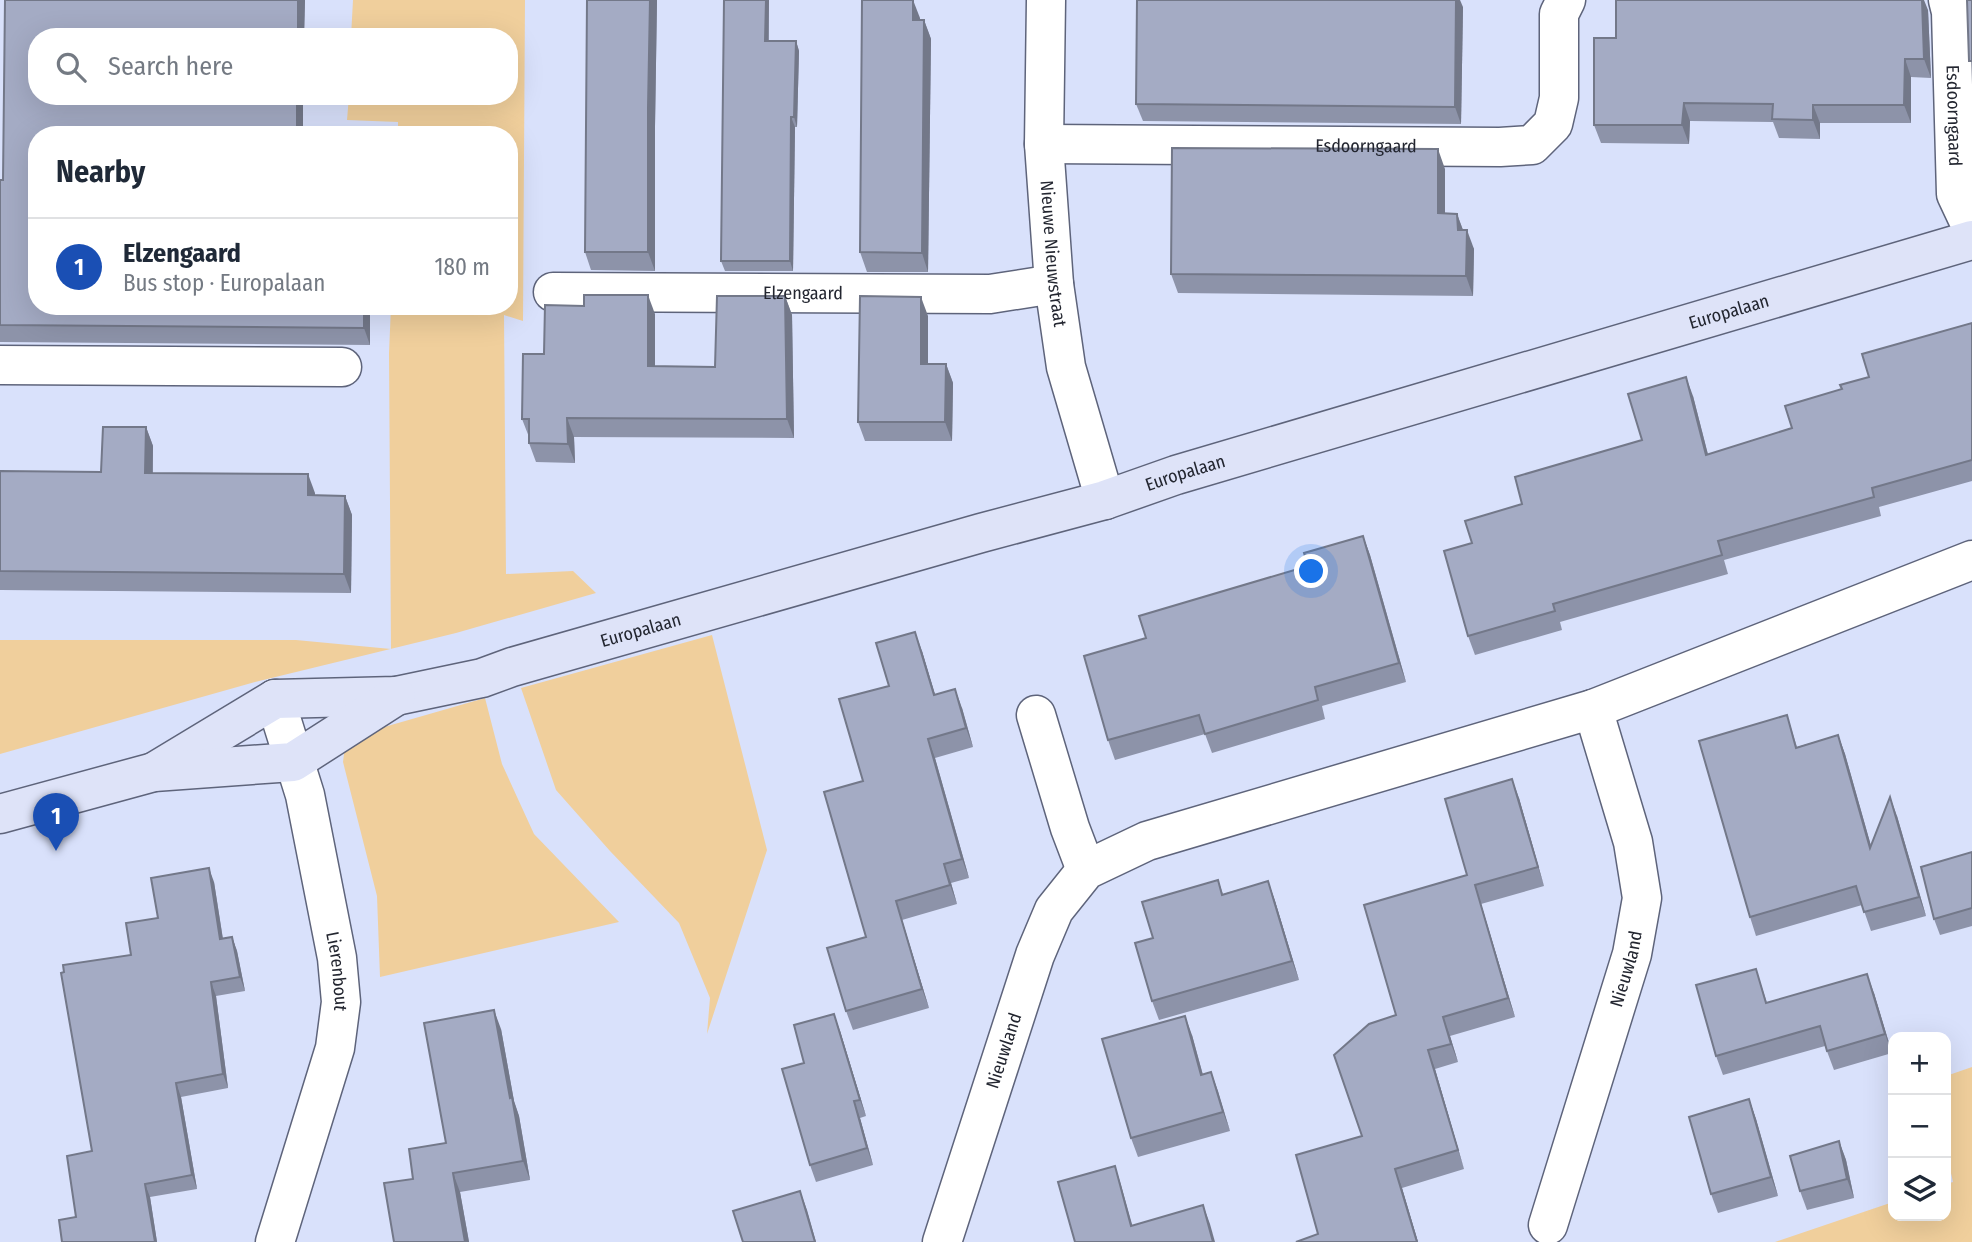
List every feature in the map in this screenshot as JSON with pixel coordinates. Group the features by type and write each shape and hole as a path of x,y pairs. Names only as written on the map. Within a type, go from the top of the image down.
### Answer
{"street":[{"name":"Nieuwe Nieuwstraat","path":"1046,0 1044,144 1055,284 1066,367 1105,500"},
{"name":"Esdoorngaard","path":"1044,144 1532,145 1553,124 1559,98 1559,14 1566,0"},
{"name":"Esdoorngaard","path":"1948,0 1951,12 1956,194 1972,228"},
{"name":"Europalaan","path":"155,772 275,699 396,696 482,678 606,640 1105,500 1176,475 1972,240"},
{"name":"Elzengaard","path":"553,292 990,293 1055,284"},
{"path":"0,365 342,367"},
{"name":"Nieuwland","path":"942,1242 1035,955 1054,910 1086,870 1147,841 1593,709 1972,560"},
{"name":"Europalaan","path":"0,814 155,772 293,762 396,696"},
{"name":"Lierenbout","path":"275,699 305,794 337,958 341,1002 335,1048 275,1242"},
{"name":"Nieuwland","path":"1548,1224 1632,954 1642,898 1633,842 1593,709"},
{"path":"1036,715 1070,828 1086,870"}],"shaded area":[{"path":"353,0 525,0 523,321 504,315 518,315 518,126 398,126 398,122 347,120 348,105 518,105 518,28 351,28"},
{"path":"391,315 504,315 506,574 573,571 596,593 391,649"},
{"path":"712,635 767,850 707,1034 710,998 679,923 556,790 521,688"},
{"path":"0,640 296,640 391,649 255,682 0,754"},
{"path":"485,698 502,764 534,834 619,922 380,977 377,896 343,762 346,738"},
{"path":"1972,1067 1972,1242 1775,1242 1888,1204 1888,1221 1951,1221 1951,1074"}],"building":[{"path":"5,0 298,0 298,28 28,28 28,105 297,105 297,126 28,126 28,315 364,315 364,328 0,325 0,180 3,180"},
{"path":"587,0 650,0 648,252 585,252"},
{"path":"724,0 766,0 765,41 796,41 794,117 791,117 790,261 721,261"},
{"path":"862,0 913,0 913,20 924,20 922,253 860,252"},
{"path":"1137,0 1456,0 1455,107 1136,104"},
{"path":"1616,0 1922,0 1924,59 1905,59 1904,105 1813,105 1813,120 1772,119 1773,104 1684,103 1682,125 1594,125 1594,38 1616,38"},
{"path":"1967,0 1972,0 1972,61 1969,61"},
{"path":"1172,148 1438,149 1438,213 1457,214 1458,230 1467,230 1466,276 1171,274"},
{"path":"584,295 648,295 648,366 715,367 717,296 785,296 787,419 567,418 568,444 529,443 529,419 522,419 523,354 544,354 545,305 584,306"},
{"path":"860,296 921,297 921,364 946,364 945,422 858,422"},
{"path":"1972,323 1972,460 1872,488 1874,497 1718,541 1722,555 1553,604 1555,611 1468,636 1444,551 1472,543 1465,521 1522,504 1515,477 1642,440 1628,394 1686,377 1706,455 1792,428 1785,406 1842,389 1840,385 1869,377 1862,354"},
{"path":"103,427 146,427 145,473 308,474 308,495 345,496 344,574 0,571 0,471 101,472"},
{"path":"1363,536 1399,663 1315,687 1318,700 1205,734 1199,715 1108,740 1084,656 1146,638 1139,616 1308,566 1304,553"},
{"path":"915,632 934,695 955,689 966,728 928,739 962,859 944,864 950,885 896,901 922,989 846,1011 827,948 866,937 824,792 863,781 839,699 889,686 876,643"},
{"path":"1787,715 1796,748 1838,735 1870,848 1890,797 1919,897 1864,912 1856,886 1750,917 1699,741"},
{"path":"1512,779 1538,867 1475,885 1508,998 1443,1017 1451,1044 1428,1050 1458,1150 1395,1169 1417,1242 1296,1242 1318,1234 1296,1155 1362,1136 1334,1055 1369,1024 1396,1015 1364,905 1467,875 1445,799"},
{"path":"1972,852 1972,908 1934,919 1921,867"},
{"path":"209,868 220,939 232,937 240,977 211,982 223,1074 176,1083 192,1175 145,1184 155,1242 62,1242 59,1220 76,1217 67,1156 92,1151 61,973 64,972 63,965 131,955 126,923 158,918 151,878"},
{"path":"1218,880 1222,895 1268,881 1292,961 1152,1001 1135,943 1153,938 1142,902"},
{"path":"1756,969 1766,1003 1867,974 1885,1034 1827,1051 1820,1026 1716,1056 1696,985"},
{"path":"494,1010 523,1161 453,1173 465,1242 394,1242 384,1183 413,1179 409,1149 446,1143 424,1023"},
{"path":"834,1014 860,1100 854,1101 867,1148 810,1165 782,1069 804,1063 794,1025"},
{"path":"1185,1016 1201,1075 1211,1072 1223,1112 1131,1138 1102,1039"},
{"path":"1749,1099 1771,1177 1711,1194 1689,1117"},
{"path":"1839,1141 1847,1179 1800,1191 1790,1156"},
{"path":"1115,1166 1131,1226 1203,1205 1213,1242 1075,1242 1058,1182"},
{"path":"800,1191 815,1242 743,1242 733,1211"}],"place":[{"name":"Elzengaard","path":"56,851"}]}
